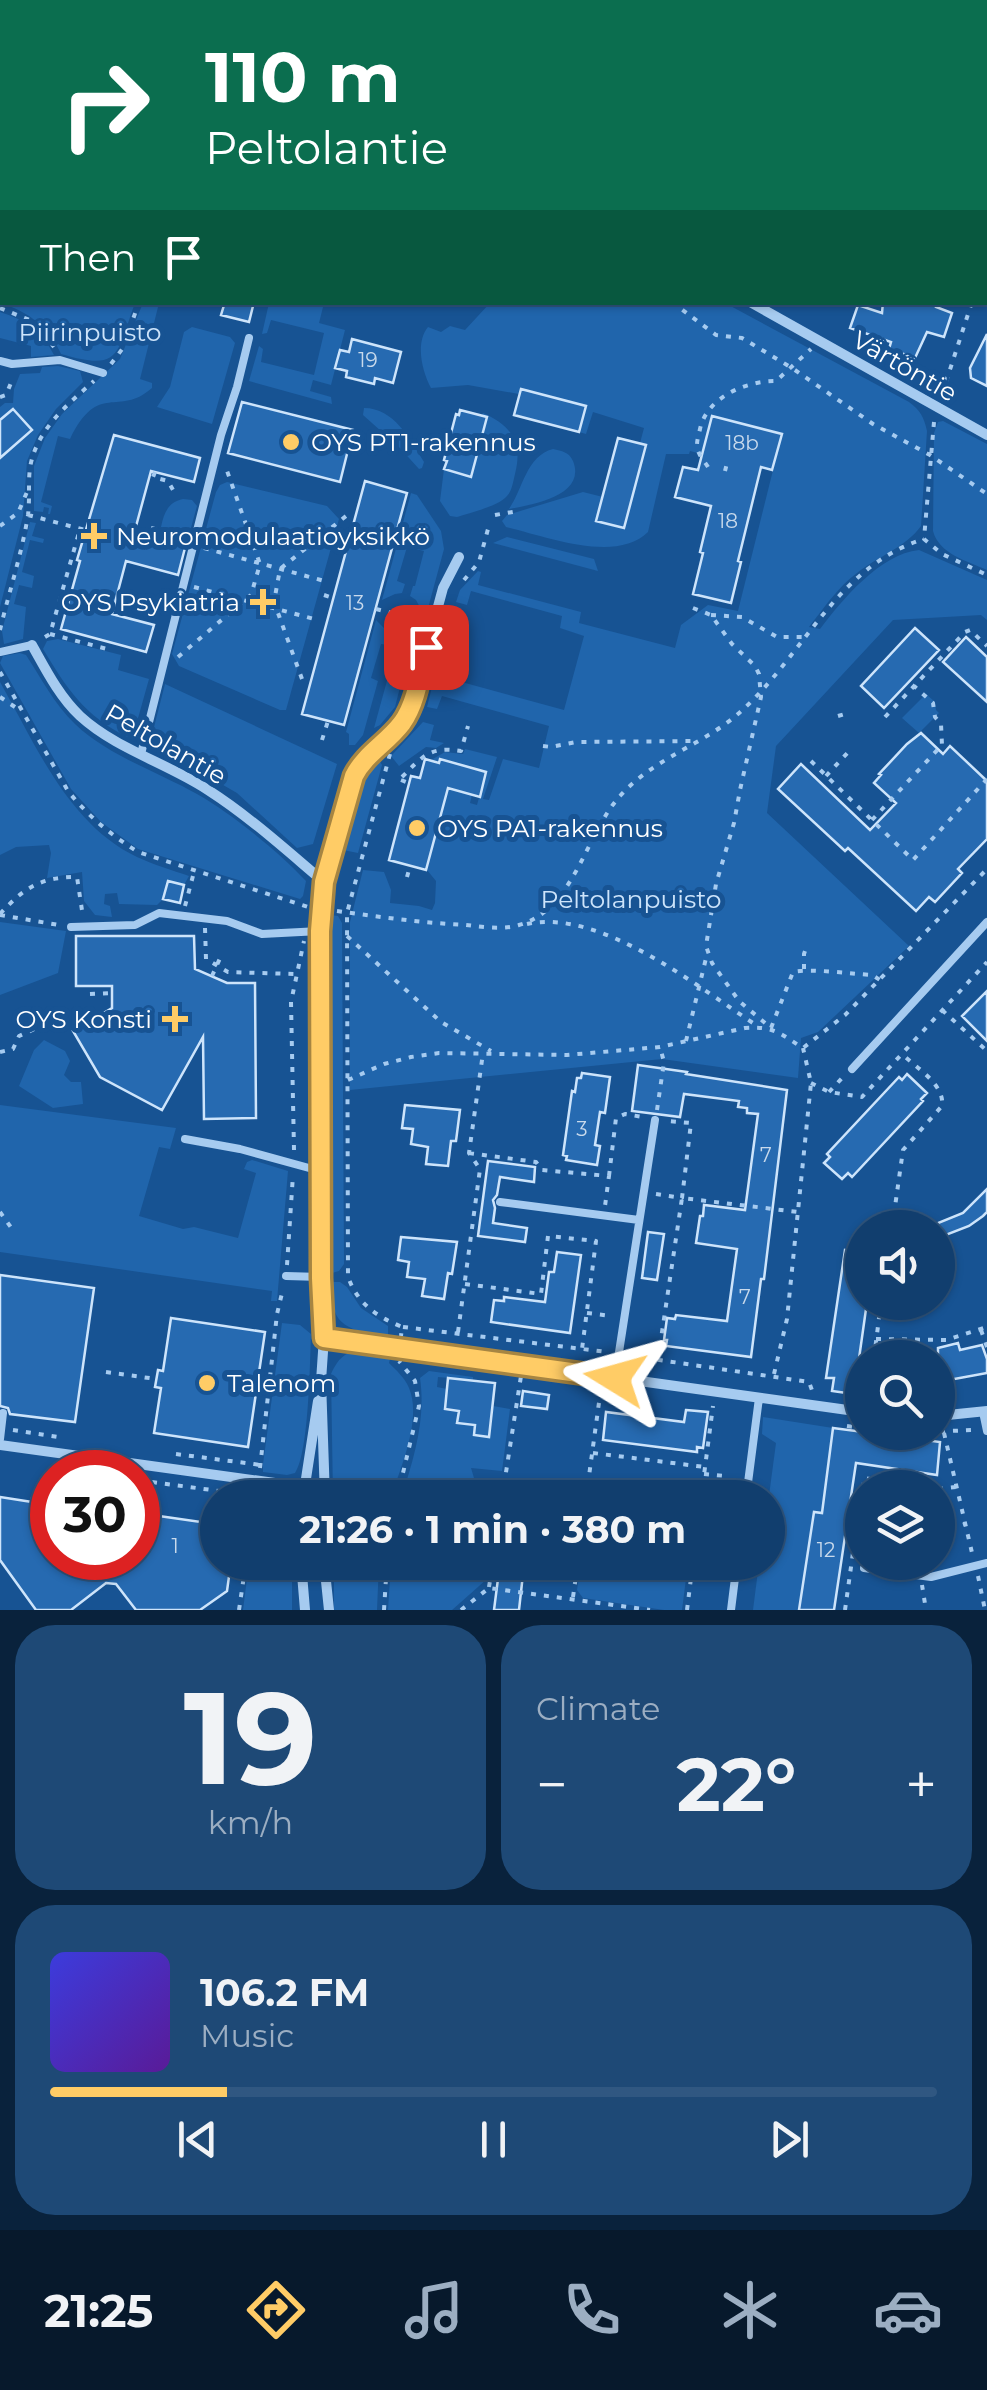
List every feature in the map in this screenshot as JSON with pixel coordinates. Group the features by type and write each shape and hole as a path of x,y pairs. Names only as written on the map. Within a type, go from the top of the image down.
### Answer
{"street":[{"name":"Värtöntie","path":"755,305 987,435"},
{"path":"305,1480 324,1338 320,931 324,882 354,776 361,763 399,727 410,710 442,588 459,557"},
{"name":"Peltolantie","path":"32,645 51,680 80,716 107,736 229,804 324,882"},
{"path":"324,1338 845,1410"},
{"path":"321,1380 325,1480"},
{"path":"955,1415 985,1412"},
{"path":"0,1442 245,1480"},
{"path":"302,1580 305,1610"},
{"path":"326,1580 329,1610"}],"lane":[{"path":"141,754 249,338"},
{"path":"0,361 17,364 60,360 103,373"},
{"path":"0,652 32,645"},
{"path":"71,927 135,925 160,913 227,921 262,934 320,931"},
{"path":"852,1069 987,922"},
{"path":"615,1378 655,1120"},
{"path":"186,1140 240,1149 320,1172"},
{"path":"500,1202 639,1220"},
{"path":"286,1276 321,1278"},
{"path":"748,1480 759,1398"},
{"path":"985,1412 986,1429"},
{"path":"0,1442 3,1413"},
{"path":"955,1571 987,1563"},
{"path":"731,1610 735,1580"}],"path":[{"path":"0,630 28,516 31,464 42,436 59,412 116,359 138,305"},
{"path":"676,305 716,336 742,338 792,368 872,424 930,455 987,494"},
{"path":"924,539 932,433 971,305"},
{"path":"0,308 32,321 60,360"},
{"path":"708,466 696,444 707,412 730,393 756,381 776,381 819,340"},
{"path":"0,398 9,391 17,364"},
{"path":"725,471 728,459"},
{"path":"165,664 251,596 260,564 225,466"},
{"path":"155,472 153,477 168,481 174,490"},
{"path":"0,526 18,513 30,486"},
{"path":"495,515 518,511"},
{"path":"28,516 82,529 50,634 32,645"},
{"path":"302,679 274,602 280,569 346,516"},
{"path":"151,528 328,582"},
{"path":"457,587 479,562 488,529"},
{"path":"924,539 942,554 987,575"},
{"path":"518,925 535,918 558,898 608,810 638,777 734,717 762,690 852,580 889,554 924,539"},
{"path":"131,544 146,548"},
{"path":"185,584 318,620"},
{"path":"324,595 333,598"},
{"path":"693,608 712,615 742,617 777,638 807,637"},
{"path":"376,609 433,624"},
{"path":"712,615 732,644 755,666 762,690 734,823 716,884 706,946 739,1001 803,1048 811,1083 787,1320 774,1376"},
{"path":"885,717 965,632 970,630 987,646"},
{"path":"50,634 112,650"},
{"path":"0,672 68,791 98,824 138,852 307,907 498,928 560,923 610,936 652,957 759,1027"},
{"path":"872,820 942,745 941,724 933,704 914,686"},
{"path":"0,697 22,711"},
{"path":"838,716 848,713"},
{"path":"322,740 328,721"},
{"path":"410,783 402,779 423,756 444,748 461,751 468,726"},
{"path":"542,746 698,741"},
{"path":"399,745 388,755 347,912 348,1277 352,1290 374,1314 402,1327 774,1376 808,1382 813,1392"},
{"path":"826,776 852,748"},
{"path":"811,762 912,860 987,779"},
{"path":"406,877 410,866"},
{"path":"182,916 194,871"},
{"path":"803,1048 845,1015 986,872"},
{"path":"0,914 22,890 41,882 78,877 84,926"},
{"path":"258,1480 277,1314 286,1276 294,1162 291,1002 307,907"},
{"path":"0,914 71,927"},
{"path":"202,927 206,928 206,960 228,972 296,974"},
{"path":"348,936 441,1022 495,1053"},
{"path":"804,970 807,945"},
{"path":"686,1041 708,954"},
{"path":"212,976 221,956"},
{"path":"811,1083 829,1092 862,1098 987,962"},
{"path":"772,1028 794,972 872,975 880,980"},
{"path":"90,994 112,993"},
{"path":"942,1010 987,1051"},
{"path":"0,1052 13,1050 19,1036 58,1013"},
{"path":"346,1081 384,1064 438,1053 567,1055 660,1048 759,1027 772,1028"},
{"path":"655,1120 664,1062 660,1048"},
{"path":"458,1332 480,1169 469,1153 483,1053"},
{"path":"895,1210 903,1150 942,1106 944,1097 902,1054"},
{"path":"829,1092 852,1069"},
{"path":"604,1216 616,1118 625,1114 691,1122 658,1360"},
{"path":"469,1153 536,1162 542,1170 609,1176"},
{"path":"644,1193 798,1212"},
{"path":"0,1212 15,1233"},
{"path":"465,1284 541,1294 548,1236 596,1241 582,1349"},
{"path":"586,1313 625,1318"},
{"path":"879,1320 876,1339 946,1340 984,1329 987,1347"},
{"path":"401,1480 418,1406 415,1382 399,1361 402,1327"},
{"path":"106,1372 156,1379"},
{"path":"505,1480 521,1376"},
{"path":"589,1480 601,1388"},
{"path":"704,1480 713,1406"},
{"path":"1,1429 64,1438"},
{"path":"955,1432 986,1429"},
{"path":"948,1450 985,1610"},
{"path":"592,1452 726,1476"},
{"path":"170,1453 260,1464"},
{"path":"160,1483 200,1489"},
{"path":"955,1527 965,1524"},
{"path":"239,1610 243,1580"},
{"path":"384,1610 386,1580"},
{"path":"461,1610 489,1588 490,1580"},
{"path":"572,1599 575,1580"},
{"path":"687,1610 691,1580"},
{"path":"845,1610 850,1580"},
{"path":"921,1580 925,1609"},
{"path":"489,1588 650,1610"}],"green space":[{"name":"Piirinpuisto","path":"5,305 134,305 114,354 96,361 61,354 51,336 20,311"},
{"path":"142,305 158,305 140,379 152,383 152,388 129,400 90,410 70,439 58,436 41,502 52,506 50,514 49,508 44,507 43,512 34,511 34,466 45,438 62,414 120,359"},
{"path":"269,305 324,305 319,323 345,330 331,385 313,380 310,391 331,397 332,404 249,381 259,346 263,349 261,362 314,375 324,333 271,320 267,333 262,334"},
{"name":"Peltolanpuisto","path":"488,305 729,305 909,402 924,422 927,431 921,526 850,579 809,627 820,629 876,569 904,553 919,550 987,580 987,620 981,615 893,620 776,746 767,813 909,946 818,1032 801,1038 798,1078 662,1059 350,1090 350,922 363,870 384,872 391,890 390,903 432,910 436,881 427,870 448,788 472,795 470,803 477,805 486,772 431,760 445,752 463,754 465,749 497,757 483,799 489,800 503,759 539,768 549,726 442,696 437,709 427,707 439,659 451,663 447,678 564,710 584,636 560,628 562,616 471,591 467,605 456,602 460,590 478,571 478,585 581,612 579,623 675,648 681,625 708,605 738,611 782,434 712,416 702,454 666,454 648,532 634,541 618,546 580,545 506,527 502,521 507,515 583,492 603,497 597,521 624,528 646,446 640,443 644,428 593,412 586,434 579,432 585,406 521,389 519,394 468,385 431,388 421,357 428,327 441,332 450,326 465,330"},
{"path":"0,312 32,328 54,355 31,357 31,346 0,338"},
{"path":"192,327 230,337 235,343 212,424 157,407 170,387 184,332"},
{"path":"42,367 80,371 83,382 56,409 38,435 27,461 23,516 0,607 0,460 31,429 13,409 0,420 0,407 13,403 20,374 40,373"},
{"path":"364,408 384,413 400,426 424,462 422,468 363,415"},
{"path":"483,413 513,437 517,463 512,486 497,503 450,516 440,501 444,469 472,476 487,418 481,416"},
{"path":"938,422 987,444 987,570 947,551 933,531 934,433"},
{"path":"553,449 565,452 573,461 572,483 554,497 509,509 531,466"},
{"path":"227,482 327,506 339,519 286,710 179,666 172,654 216,492"},
{"path":"411,493 417,495 441,531 444,549 427,612 423,613 410,596 424,551 407,547 397,581 405,584 402,593 382,600"},
{"path":"183,499 192,500 197,506 189,535 161,527 168,509"},
{"path":"30,522 36,523 32,536 44,539 43,543 30,540 22,572 34,576 32,588 19,585 14,604 26,607 23,639 4,644 2,631"},
{"path":"507,537 594,559 598,571 493,543"},
{"path":"376,620 391,635 388,645 381,644 371,678 378,681 363,735 355,745 349,745 346,732"},
{"path":"414,632 395,707 374,728 399,637"},
{"path":"58,639 121,655 118,670 149,679 131,736 99,720 69,689 43,649 47,641"},
{"path":"26,655 75,724 102,745 197,794 239,822 306,881 303,896 300,899 138,849 101,822 71,789 0,663 3,656"},
{"path":"0,682 56,781 92,825 137,857 189,876 184,885 168,881 157,905 119,904 117,893 105,894 104,904 110,906 112,917 95,915 84,901 82,872 47,878 49,845 16,847 0,855"},
{"path":"165,684 337,764 313,844 297,848 237,793 150,743"},
{"path":"926,694 939,713 919,733 902,718"},
{"path":"423,722 434,725 430,740 444,743 436,748 426,747 399,766 391,756"},
{"path":"377,757 382,765 358,853 343,850 362,778"},
{"path":"330,915 338,916 342,923 344,1264 332,1273"},
{"path":"0,922 66,931 58,973 0,995"},
{"path":"44,1040 65,1051 70,1061 64,1075 71,1082 81,1082 83,1104 53,1108 19,1086 34,1050"},
{"path":"0,1105 176,1128 170,1149 159,1147 139,1216 183,1229 194,1227 238,1238 256,1173 244,1169 247,1162 252,1160 288,1171 277,1301 271,1301 272,1291 0,1252"},
{"path":"331,1282 340,1282 361,1308 388,1326 388,1336 362,1332 338,1318"},
{"path":"282,1323 300,1325 311,1334 303,1447 295,1473 287,1475 263,1472"},
{"path":"350,1352 391,1354 389,1363 409,1388 412,1428 397,1480 333,1480 331,1374"},
{"path":"429,1371 473,1377 438,1377 437,1387 447,1389 445,1409 459,1411 458,1423 475,1425 474,1435 489,1437 493,1406 510,1409 502,1471 471,1468 474,1478 492,1480 406,1480 420,1424 420,1378"},
{"path":"763,1417 833,1428 822,1513 814,1512 799,1610 753,1610 757,1580 785,1580 785,1480 771,1480 776,1443 762,1434"},
{"path":"247,1580 292,1580 292,1610 243,1610"},
{"path":"334,1580 378,1580 377,1610 334,1610"},
{"path":"390,1580 486,1580 452,1610 388,1610"},
{"path":"578,1580 686,1580 682,1610 583,1598 577,1590"}],"building":[{"path":"224,305 253,305 249,322 221,315"},
{"path":"858,305 882,313 883,305 936,305 952,313 944,337 927,332 915,358 889,349 891,342 850,328"},
{"path":"987,334 987,386 971,378 970,368"},
{"path":"352,339 401,352 393,383 375,378 374,384 346,377 347,371 335,368 340,350 349,352"},
{"path":"521,389 586,406 579,432 514,415"},
{"name":"OYS PT1-rakennus","path":"242,402 353,430 340,482 228,453"},
{"path":"13,409 32,430 0,458 0,420"},
{"path":"460,410 487,417 471,477 444,469"},
{"path":"712,416 782,434 772,470 761,467 731,603 693,594 711,506 675,497 683,467 698,470"},
{"path":"114,435 200,458 194,482 151,471 135,530 186,544 178,575 126,561 112,614 154,625 146,652 61,629"},
{"path":"618,438 646,445 624,528 596,521"},
{"path":"365,481 407,493 344,725 302,714"},
{"path":"915,628 939,650 884,708 861,686"},
{"path":"966,637 987,657 987,702 943,662"},
{"path":"921,733 943,754 950,746 987,781 987,839 958,869 962,873 935,902 929,897 916,911 778,789 801,764 870,830 896,803 874,783"},
{"name":"OYS PA1-rakennus","path":"425,759 439,763 440,759 486,772 480,797 448,788 426,870 389,860 411,776 420,778"},
{"path":"168,881 184,885 180,903 163,899"},
{"name":"OYS Konsti","path":"76,936 194,936 195,969 227,983 255,983 256,1118 204,1119 203,1037 162,1110 100,1077 73,1031 112,1008 112,986 76,986"},
{"path":"987,991 987,1041 962,1016"},
{"path":"638,1065 787,1090 751,1357 666,1346 664,1340 667,1318 675,1319 676,1315 727,1321 737,1249 696,1243 700,1216 704,1205 745,1210 758,1114 738,1107 739,1101 684,1094 680,1117 632,1111"},
{"path":"582,1073 610,1077 595,1145 600,1146 597,1165 566,1160 563,1155 572,1091 575,1092"},
{"path":"907,1074 927,1093 923,1101 852,1177 848,1173 842,1179 824,1163 830,1157 827,1154 899,1077 902,1080"},
{"path":"405,1105 460,1110 448,1166 426,1164 428,1147 411,1144 413,1129 402,1128"},
{"path":"488,1161 535,1167 534,1182 500,1177 493,1200 493,1223 527,1228 525,1242 478,1236"},
{"path":"987,1189 987,1212 955,1231 955,1216"},
{"path":"648,1232 664,1234 657,1280 642,1278"},
{"path":"401,1237 457,1242 444,1299 422,1296 425,1279 407,1277 409,1262 398,1260"},
{"path":"845,1250 845,1320 864,1320 862,1340 845,1340 845,1393 832,1391 834,1378 826,1378"},
{"path":"557,1252 581,1255 570,1333 491,1322 494,1300 504,1301 504,1297 545,1302 549,1272 554,1272"},
{"path":"0,1275 94,1288 75,1422 10,1414 8,1408 0,1406"},
{"name":"Talenom","path":"171,1318 265,1332 248,1447 154,1433 161,1388 155,1387 158,1370 163,1371"},
{"path":"955,1344 960,1350 982,1345 987,1373 955,1379"},
{"path":"448,1378 495,1383 489,1437 474,1435 475,1425 457,1423 459,1411 445,1409"},
{"path":"523,1391 549,1395 547,1409 521,1406"},
{"path":"686,1410 708,1412 703,1448 697,1447 697,1452 603,1440 606,1412 684,1422"},
{"path":"833,1428 845,1430 845,1450 939,1450 937,1470 856,1463 855,1470 845,1470 845,1536 834,1610 799,1610 814,1512 822,1513"},
{"path":"0,1497 30,1502 30,1580 160,1580 160,1516 200,1522 200,1580 229,1580 227,1591 200,1610 136,1610 116,1584 106,1583 71,1610 36,1610 0,1560"},
{"path":"498,1580 522,1580 519,1610 494,1610"}],"place":[{"name":"OYS PT1-rakennus","path":"291,442"},
{"name":"Neuromodulaatioyksikkö","path":"94,536"},
{"name":"OYS Psykiatria","path":"263,602"},
{"name":"OYS PA1-rakennus","path":"417,828"},
{"name":"OYS Konsti","path":"175,1019"},
{"name":"Talenom","path":"207,1383"}],"route":[{"path":"426,647 410,710 399,727 361,763 354,776 324,882 320,941 324,1338 615,1378"}]}
